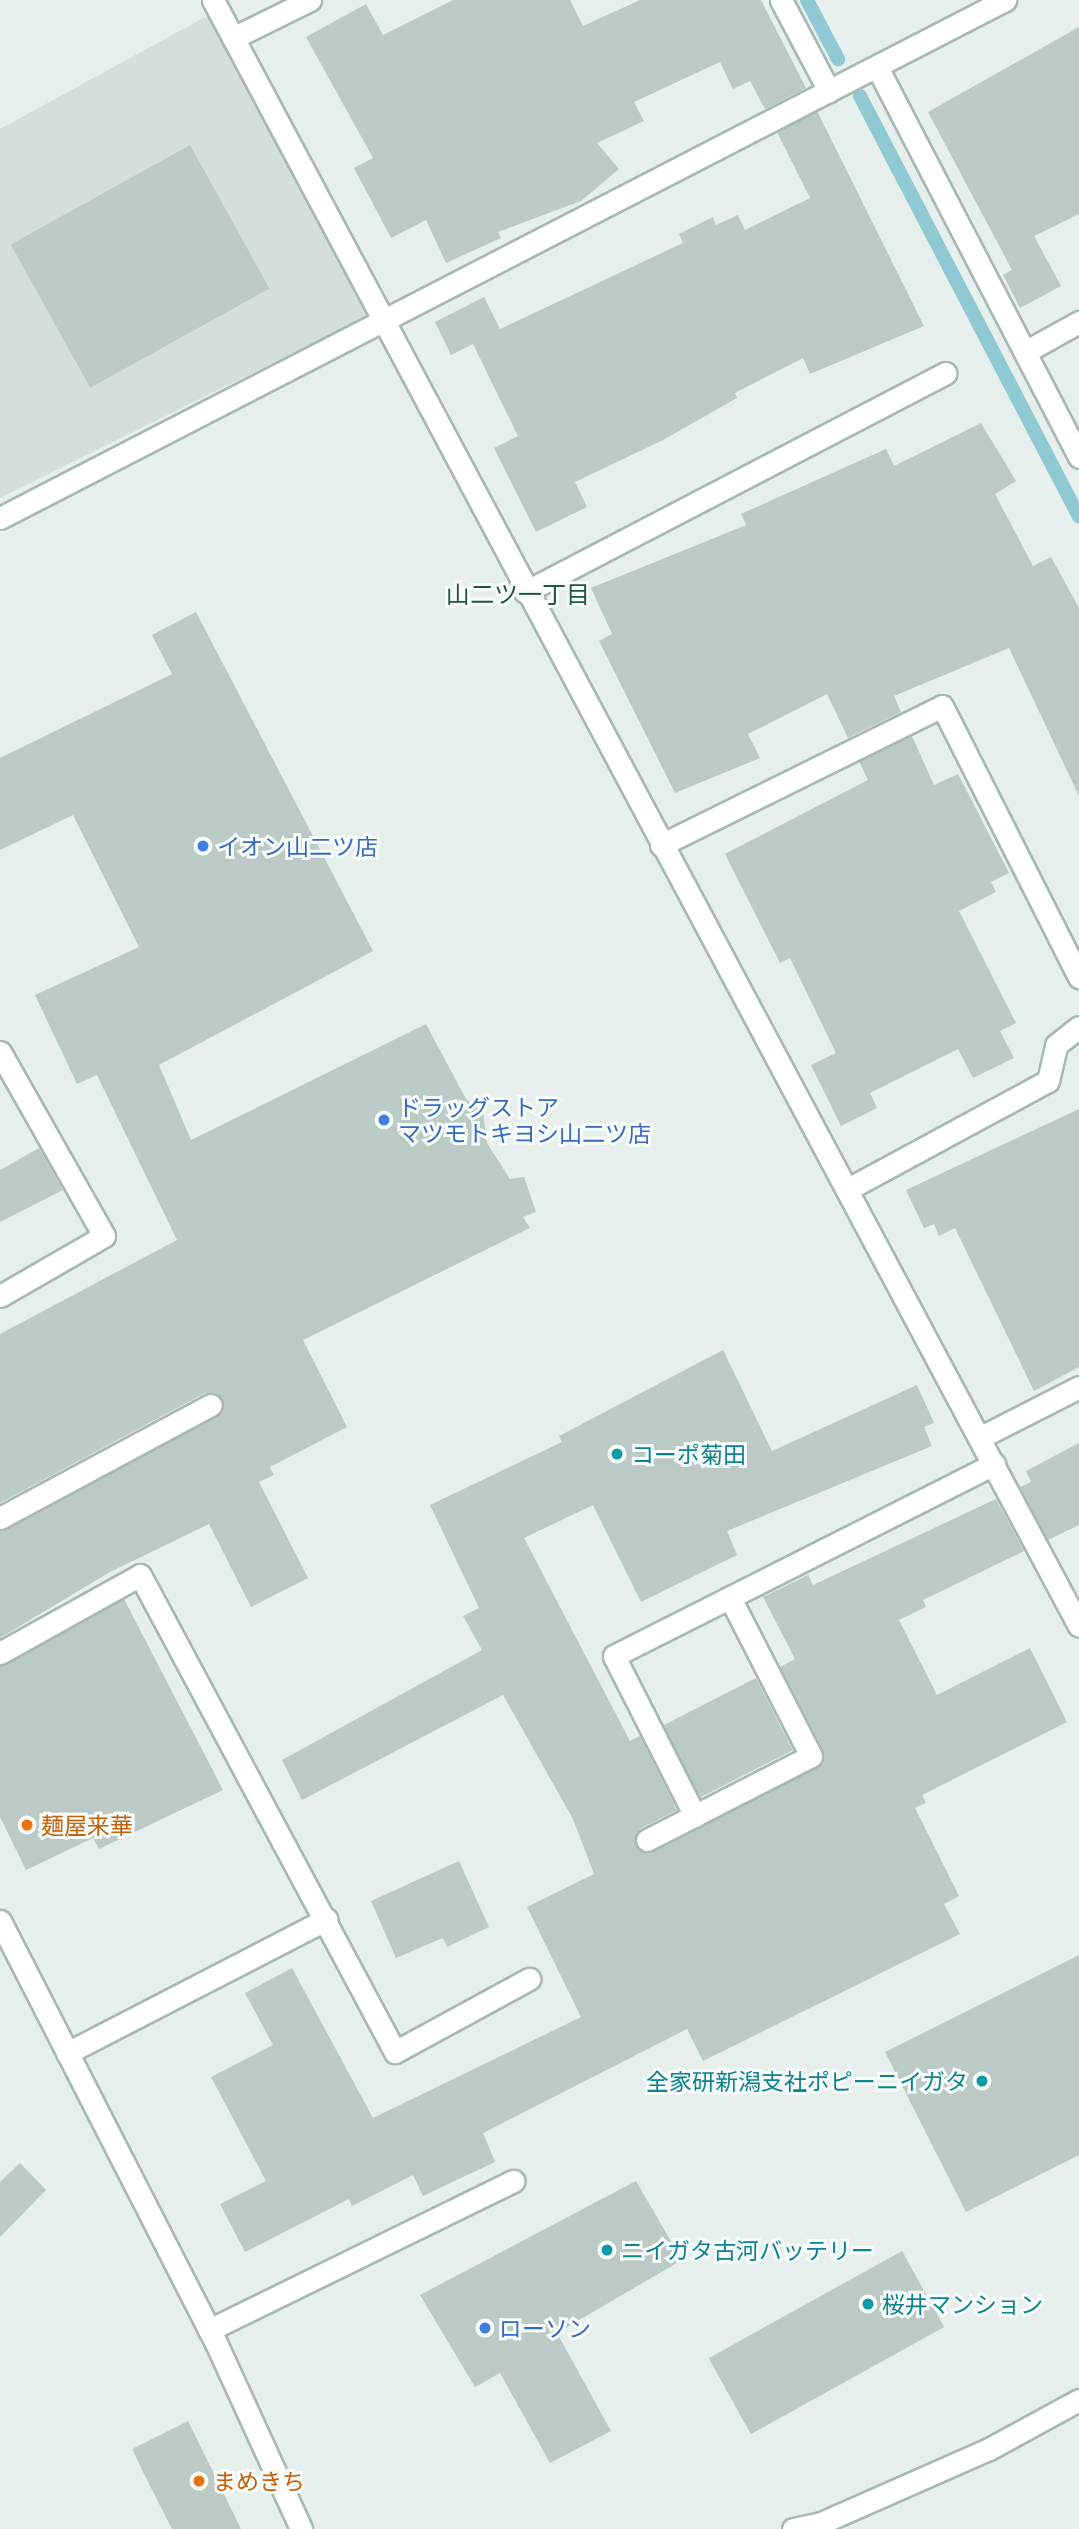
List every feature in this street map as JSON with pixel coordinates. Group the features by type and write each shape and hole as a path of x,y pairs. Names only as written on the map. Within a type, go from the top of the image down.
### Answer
{"street":[{"path":"213,0 382,326 981,1437 1079,1626"},
{"path":"233,38 310,0"},
{"path":"781,0 829,91"},
{"path":"0,518 382,326 1005,0"},
{"path":"877,67 1079,457"},
{"path":"1025,352 1079,323"},
{"path":"525,592 945,373"},
{"path":"661,845 942,706 1079,977"},
{"path":"848,1189 1048,1081 1056,1045 1079,1027"},
{"path":"0,1052 104,1236 0,1296"},
{"path":"981,1437 1079,1387"},
{"path":"0,1518 211,1405"},
{"path":"695,1816 614,1656 994,1464"},
{"path":"0,1653 140,1575 327,1919 395,2052 529,1979"},
{"path":"647,1840 811,1756 730,1598"},
{"path":"67,2053 327,1919"},
{"path":"0,1921 209,2330 300,2529"},
{"path":"209,2330 513,2181"},
{"path":"793,2529 821,2523 989,2449 1079,2400"}],"shaded area":[{"path":"218,10 376,312 0,498 0,129"}],"building":[{"path":"453,0 570,0 583,26 640,0 761,0 806,88 765,109 750,81 733,89 720,62 634,102 644,121 597,143 619,169 581,201 498,232 501,238 446,263 426,220 391,238 354,168 373,158 306,37 366,4 383,35"},
{"path":"1079,27 1079,214 1034,236 1061,286 1020,308 1003,275 1012,270 928,112"},
{"path":"817,111 924,326 810,374 803,358 735,393 737,398 663,440 575,482 587,507 536,532 494,448 518,436 473,344 451,355 435,322 484,297 500,329 683,243 679,234 713,217 716,225 738,215 745,230 810,198 777,132"},
{"path":"190,145 270,288 90,388 11,244"},
{"path":"981,423 1016,481 995,494 1033,566 1051,557 1079,608 1079,796 1009,648 894,696 901,712 848,738 827,694 748,734 760,758 675,793 599,641 612,634 591,588 746,525 741,514 886,449 894,466"},
{"path":"196,612 373,951 159,1065 191,1140 426,1024 466,1099 483,1112 487,1143 510,1179 524,1177 536,1212 523,1217 530,1228 303,1340 347,1427 270,1467 274,1475 259,1482 308,1578 251,1607 209,1524 110,1572 0,1638 0,1531 217,1417 224,1406 218,1394 205,1393 0,1503 0,1334 177,1240 97,1075 77,1084 35,995 139,947 73,815 0,850 0,758 172,674 152,635"},
{"path":"912,736 934,785 958,774 1009,873 991,882 996,892 959,911 1016,1023 1000,1031 1014,1058 973,1078 958,1049 870,1093 877,1108 841,1126 811,1065 836,1053 790,958 780,963 725,854 868,780 859,761"},
{"path":"1079,1109 1079,1367 1034,1391 955,1228 939,1236 934,1224 924,1228 906,1190"},
{"path":"39,1148 63,1190 0,1222 0,1170"},
{"path":"723,1350 772,1451 917,1385 934,1423 924,1427 932,1446 727,1531 737,1555 641,1602 593,1505 524,1538 630,1741 640,1736 677,1810 640,1829 635,1845 653,1852 822,1763 823,1750 780,1667 795,1659 763,1597 808,1575 813,1585 996,1499 1024,1551 923,1600 926,1607 899,1620 937,1695 1030,1648 1067,1722 922,1795 926,1803 915,1808 959,1896 944,1904 960,1934 703,2061 687,2029 483,2133 495,2162 423,2196 413,2175 352,2206 349,2199 245,2252 220,2204 266,2181 211,2077 273,2045 245,1993 292,1968 373,2118 581,2017 527,1907 594,1874 573,1819 503,1695 302,1800 282,1760 482,1650 463,1616 479,1608 430,1505 562,1442 559,1436"},
{"path":"1079,1443 1079,1525 1048,1540 1020,1487 1031,1482 1026,1471"},
{"path":"124,1599 223,1790 99,1849 93,1838 26,1870 0,1817 0,1666"},
{"path":"756,1678 793,1750 700,1797 663,1725"},
{"path":"459,1861 489,1927 447,1947 443,1938 396,1958 371,1901"},
{"name":"全家研新潟支社ポピーニイガタ","path":"1079,1955 1079,2155 966,2212 885,2052"},
{"path":"20,2163 46,2190 0,2237 0,2182"},
{"path":"636,2181 682,2260 557,2333 611,2431 550,2463 500,2373 475,2387 420,2295"},
{"name":"桜井マンション","path":"902,2251 944,2327 751,2434 709,2358"},
{"path":"188,2421 241,2529 172,2529 145,2476 132,2449"}],"waterway":[{"path":"807,0 838,59"},
{"path":"860,96 1079,516"}],"place":[{"name":"イオン山二ツ店","path":"203,846"},
{"name":"ドラッグストア マツモトキヨシ山二ツ店","path":"384,1120"},
{"name":"コーポ菊田","path":"617,1454"},
{"name":"麺屋来華","path":"27,1825"},
{"name":"全家研新潟支社ポピーニイガタ","path":"982,2081"},
{"name":"ニイガタ古河バッテリー","path":"607,2250"},
{"name":"桜井マンション","path":"868,2304"},
{"name":"ローソン","path":"485,2328"},
{"name":"まめきち","path":"199,2481"}],"district":[{"name":"山二ツ一丁目","path":"518,594"}]}
